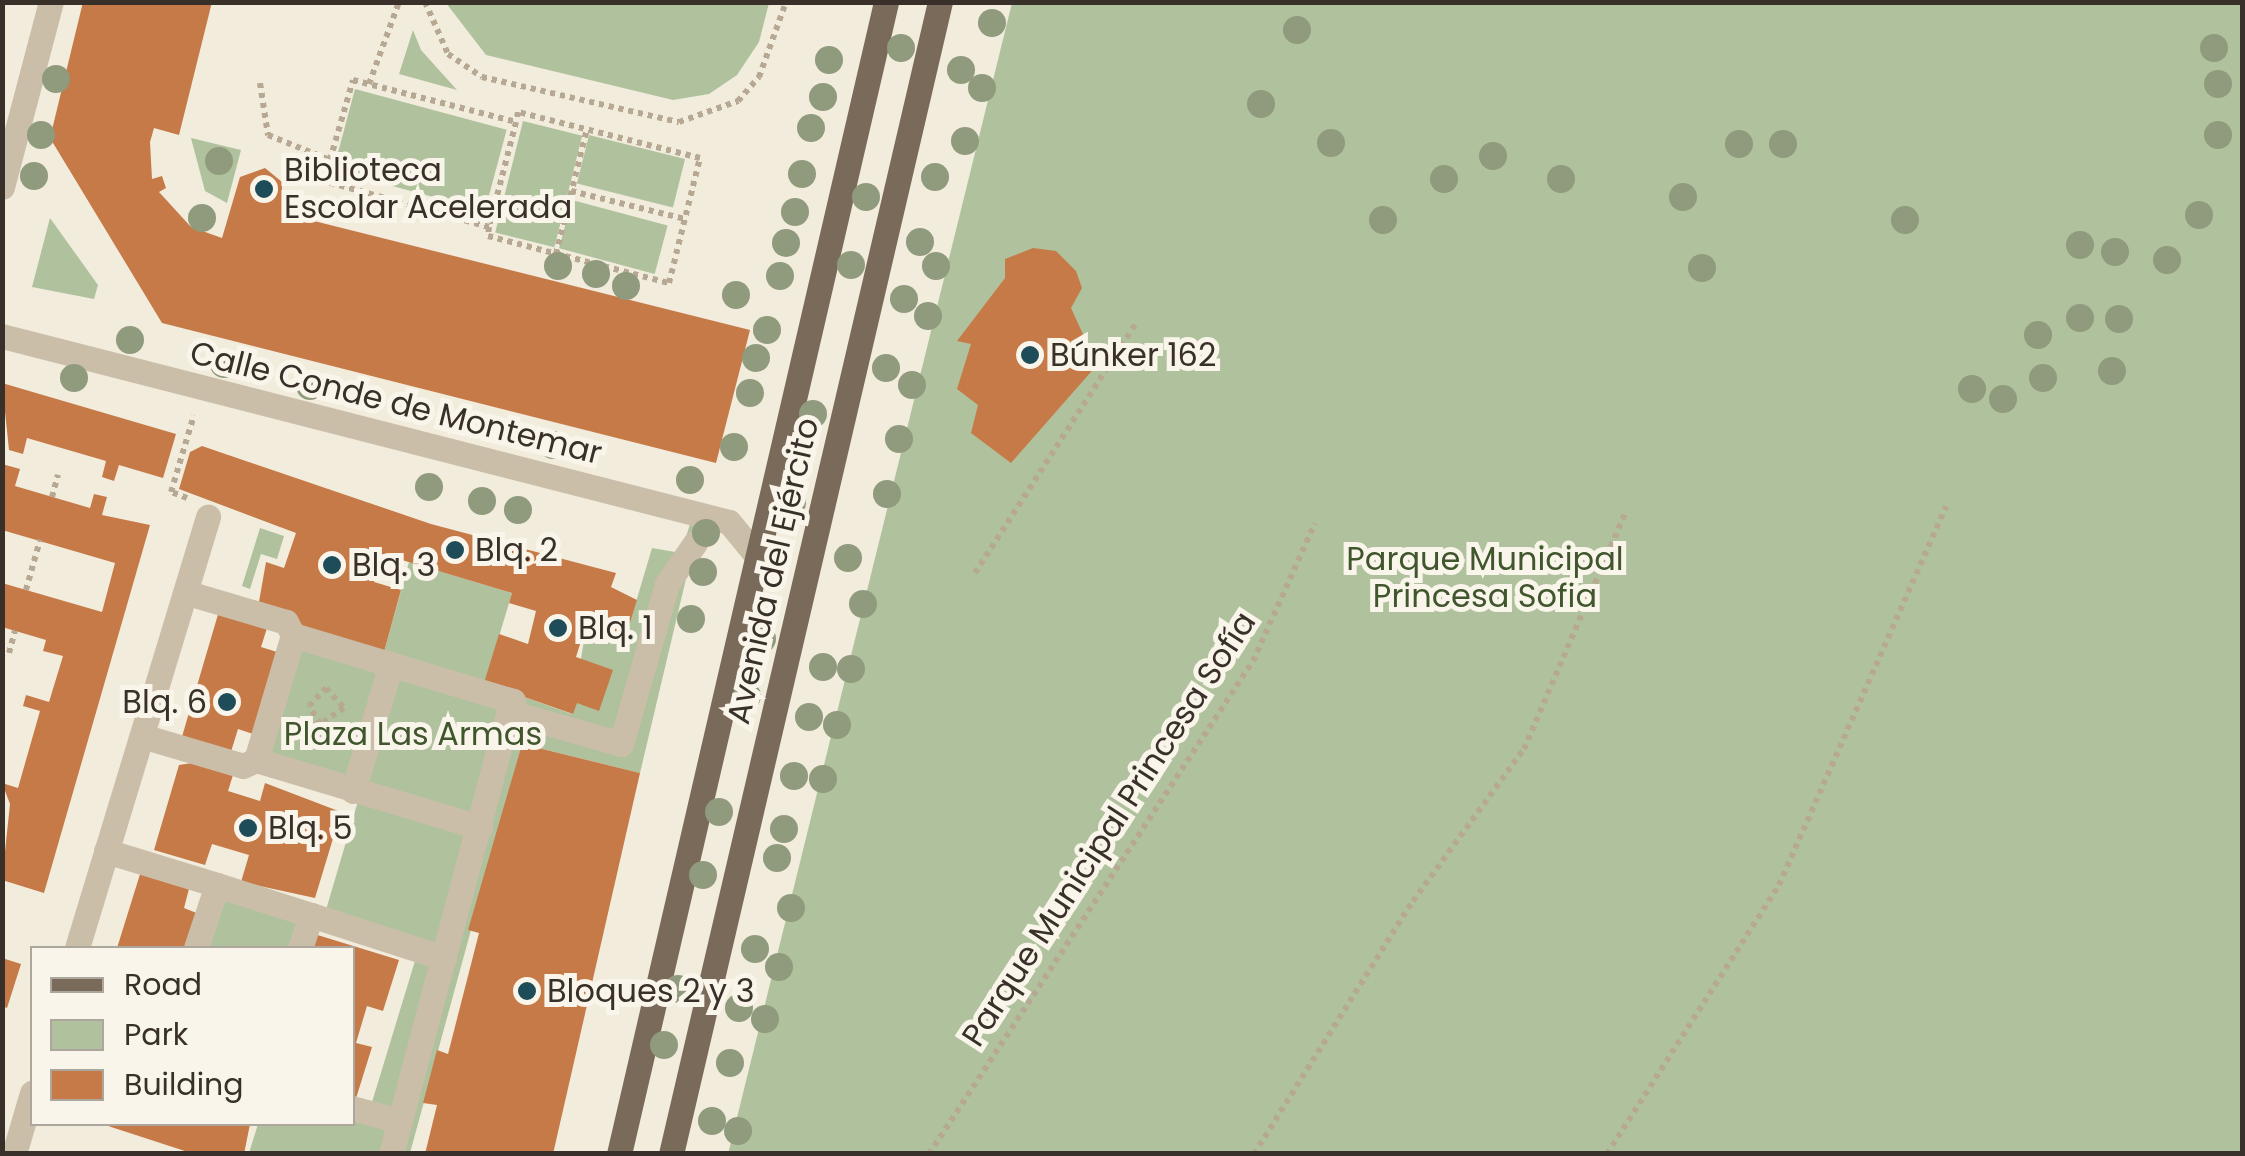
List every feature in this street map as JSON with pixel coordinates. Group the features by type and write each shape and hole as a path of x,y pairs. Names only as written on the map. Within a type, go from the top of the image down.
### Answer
{"main road":[{"name":"Avenida del Ejército","path":"619,1154 886,2"},
{"name":"Avenida del Ejército","path":"671,1154 940,2"}],"street":[{"path":"2,186 51,2"},
{"name":"Calle Conde de Montemar","path":"2,336 728,522 758,556"},
{"path":"77,946 208,516"},
{"path":"510,712 621,744 666,584 695,543"},
{"path":"186,592 286,622 293,635 256,760"},
{"path":"293,635 513,701 391,1154"},
{"path":"353,791 391,664"},
{"path":"142,736 243,766 256,760 480,828"},
{"path":"106,851 444,958"},
{"path":"197,946 217,885"},
{"path":"301,946 311,915"},
{"path":"15,1150 30,1100"},
{"path":"355,1109 400,1121"}],"path":[{"path":"369,84 399,2"},
{"path":"425,2 448,54 482,77 679,122 738,100 759,78 786,2"},
{"path":"489,228 324,181 353,80 516,122"},
{"path":"260,83 268,135 330,160"},
{"path":"518,112 587,129 700,158 669,283 488,236 518,112"},
{"path":"556,254 587,129"},
{"path":"571,191 685,219"},
{"path":"975,572 1137,322"},
{"path":"202,387 171,492 212,506 208,516"},
{"path":"52,497 58,475"},
{"path":"1607,1154 1780,885 1946,506"},
{"path":"1254,1154 1413,901 1524,749 1626,511"},
{"name":"Parque Municipal Princesa Sofía","path":"930,1154 1252,660 1315,523"},
{"path":"26,590 40,540"},
{"path":"8,654 15,630"},
{"path":"305,776 320,724 344,708 326,688 310,706 320,724"}],"green space":[{"path":"446,3 769,3 759,42 737,75 709,94 673,100 486,55"},
{"name":"Parque Municipal Princesa Sofia","path":"1012,3 2242,3 2242,1153 728,1154"},
{"path":"413,30 421,50 457,90 399,74"},
{"path":"355,89 507,130 485,211 333,170"},
{"path":"523,121 582,136 554,247 495,233"},
{"path":"589,135 685,159 673,207 577,184"},
{"path":"191,138 241,150 227,203 205,191"},
{"path":"572,200 668,226 655,274 559,248"},
{"path":"50,218 98,285 94,299 32,287"},
{"name":"Plaza Las Armas","path":"690,524 699,524 640,773 522,744 410,1153 249,1153 257,1126 355,1126 355,1108 369,1112 418,951 323,920 358,801 243,766 286,622 384,652 409,562 512,593 485,683 572,714 587,622 625,639 652,548 681,553"},
{"path":"260,528 284,536 277,559 261,554 250,589 242,586"},
{"path":"221,895 301,921 293,946 205,946"}],"building":[{"path":"83,2 212,2 179,135 154,128 150,142 152,179 162,176 166,188 159,192 191,227 222,238 240,177 265,168 282,182 282,213 750,330 716,463 162,323 50,138"},
{"name":"Búnker 162","path":"1033,248 1056,251 1076,271 1082,288 1071,308 1097,365 1011,463 971,433 978,405 957,389 971,344 957,341 1005,278 1005,259"},
{"path":"2,383 176,434 163,478 119,465 114,481 102,477 106,461 27,438 23,454 9,450"},
{"path":"202,446 431,524 616,573 611,587 637,600 625,639 587,622 576,657 613,670 599,711 577,703 573,714 484,683 499,634 528,644 536,611 509,603 512,593 382,554 374,582 401,590 384,652 257,613 266,562 284,568 296,533 179,489 190,452"},
{"path":"2,464 20,469 15,486 90,508 94,494 107,497 102,515 150,525 44,893 2,880 10,804 2,783 18,788 40,711 23,706 26,695 49,702 63,656 43,651 46,640 2,627 2,583 102,612 115,563 2,530"},
{"name":"Blq. 6","path":"219,611 268,625 261,647 277,652 253,734 238,729 230,755 181,740"},
{"name":"Bloques 2 y 3","path":"522,744 640,773 553,1154 425,1154 437,1105 423,1103 437,1050 448,1054 479,933 468,930"},
{"name":"Blq. 5","path":"192,763 233,775 228,791 260,801 265,783 341,812 315,898 241,882 249,855 212,844 205,865 154,850 179,765"},
{"path":"141,871 190,885 184,908 199,914 189,946 118,946"},
{"path":"311,933 353,946 307,946"},
{"path":"355,946 399,960 383,1011 367,1006 356,1043 372,1047 355,1102"},
{"path":"2,958 21,964 7,1008 2,1006"},
{"path":"108,1126 250,1126 244,1154 194,1154"}],"place":[{"name":"Biblioteca Escolar Acelerada","path":"264,189"},
{"name":"Búnker 162","path":"1030,355"},
{"name":"Blq. 2","path":"455,550"},
{"name":"Blq. 3","path":"332,565"},
{"name":"Blq. 1","path":"558,628"},
{"name":"Blq. 6","path":"227,702"},
{"name":"Blq. 5","path":"248,828"},
{"name":"Bloques 2 y 3","path":"527,991"}]}
